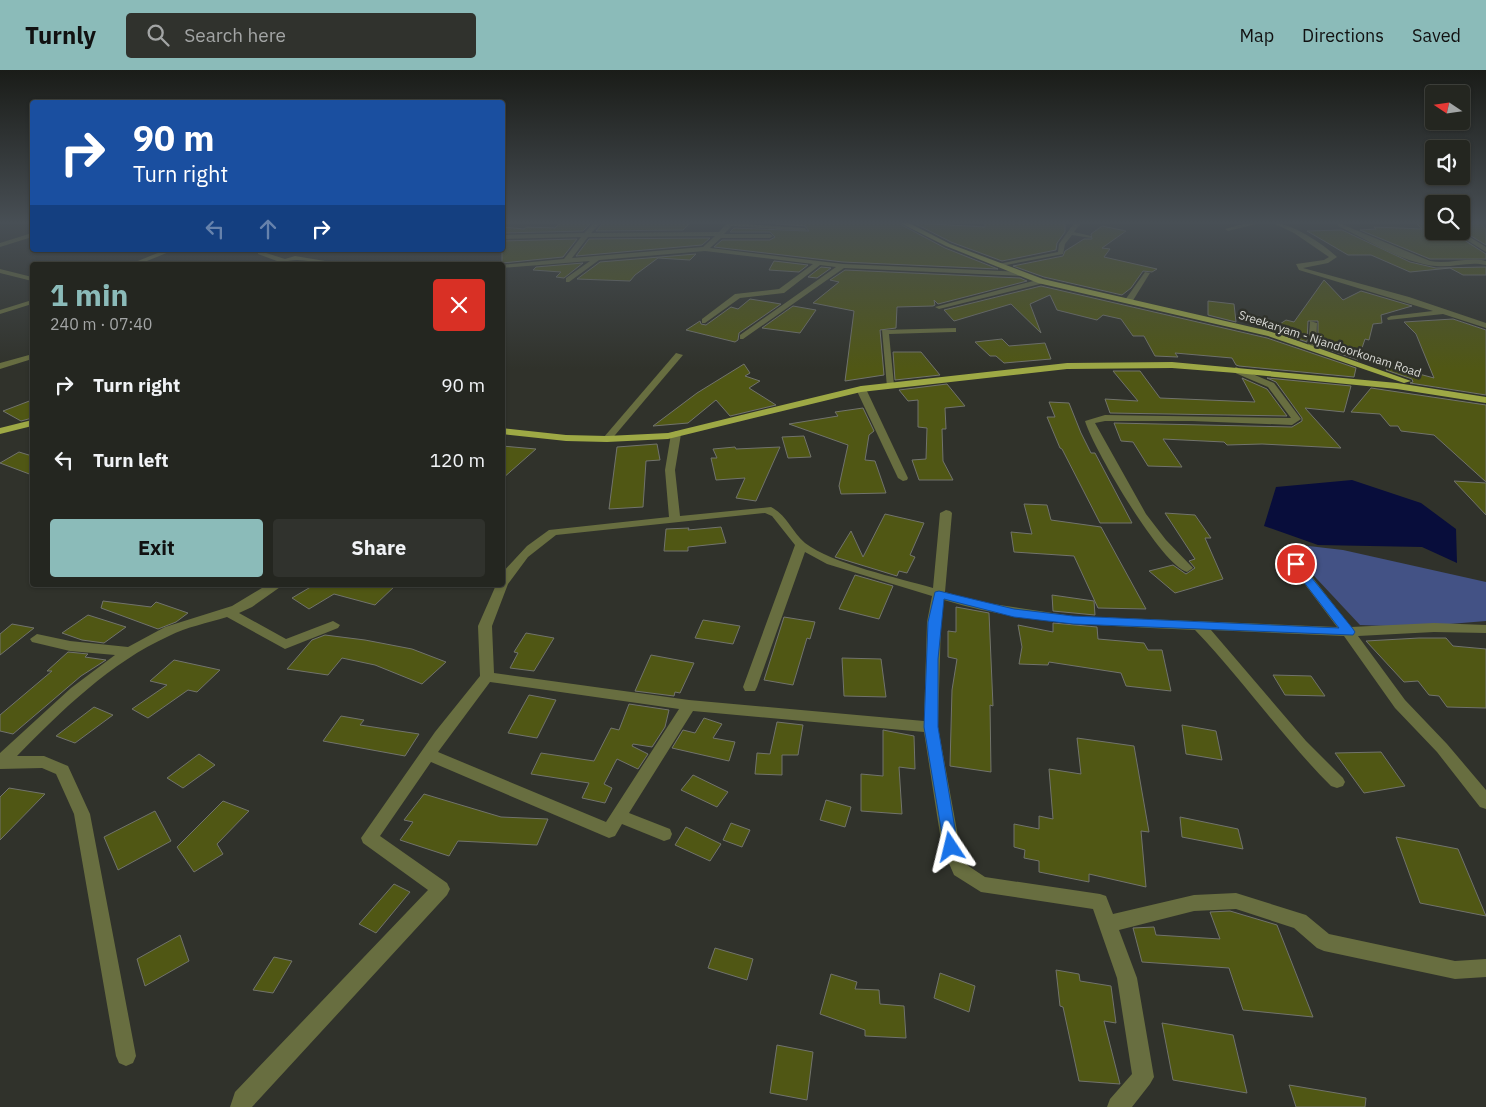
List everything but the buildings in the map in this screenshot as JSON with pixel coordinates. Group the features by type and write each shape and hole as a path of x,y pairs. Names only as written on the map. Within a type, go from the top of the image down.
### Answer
{"main road":[{"name":"Sreekaryam - Njandoorkonam Road","path":"1016,271 1041,281 1239,325 1312,348 1375,372 1465,396"},
{"path":"505,431 566,438 607,439 676,434 861,389 1067,366 1172,365 1236,370 1377,384 1486,400"},
{"path":"0,431 30,424"}],"street":[{"path":"1,271 30,279"},
{"path":"569,280 580,271"},
{"path":"705,321 738,296 780,291 807,271"},
{"path":"744,337 790,304 818,280 833,271"},
{"path":"963,271 1021,274"},
{"path":"1309,271 1445,311 1486,326"},
{"path":"1129,300 1147,273"},
{"path":"939,307 1041,281"},
{"path":"0,312 30,303"},
{"path":"1391,318 1445,311"},
{"path":"1312,348 1313,323"},
{"path":"890,386 885,332 953,330"},
{"path":"607,439 679,355"},
{"path":"0,366 30,357"},
{"path":"1187,568 1163,546 1149,529 1090,421 1105,418 1192,418 1292,422 1296,419 1271,385 1236,370"},
{"path":"861,389 903,478"},
{"path":"675,520 670,470 676,434"},
{"path":"506,571 538,540 553,532 767,510 776,514 801,545 831,561 939,594 1014,613 1063,619 1348,632 1405,627 1447,626 1486,629"},
{"path":"946,513 939,594 934,622 931,727 951,847 960,870 981,884 1100,902 1127,978 1143,1077 1118,1107"},
{"path":"750,687 801,545"},
{"path":"1285,550 1400,704 1442,748 1486,802"},
{"path":"0,763 53,713 131,652 170,630 239,608 274,587"},
{"path":"241,1107 243,1100 441,889 369,838 460,708 487,677 485,626 501,587"},
{"path":"227,612 285,644 333,625"},
{"path":"1199,626 1226,653 1314,760 1336,782"},
{"path":"38,639 70,646 131,652"},
{"path":"487,677 689,705 931,727"},
{"path":"428,754 609,831 689,705"},
{"path":"0,763 44,762 62,770 82,814 126,1056"},
{"path":"619,816 664,834"},
{"path":"1108,924 1194,903 1236,901 1300,921 1324,942 1455,970 1486,968"}],"shaded area":[{"path":"1352,480 1421,503 1456,529 1457,563 1422,547 1318,545 1264,526 1276,487"},
{"path":"1300,545 1343,550 1486,582 1486,621 1413,627 1360,625 1316,578 1296,553"}],"route":[{"path":"951,847 931,727 934,622 939,594 979,606 1014,613 1073,620 1144,622 1217,628 1348,632 1296,564"}]}
